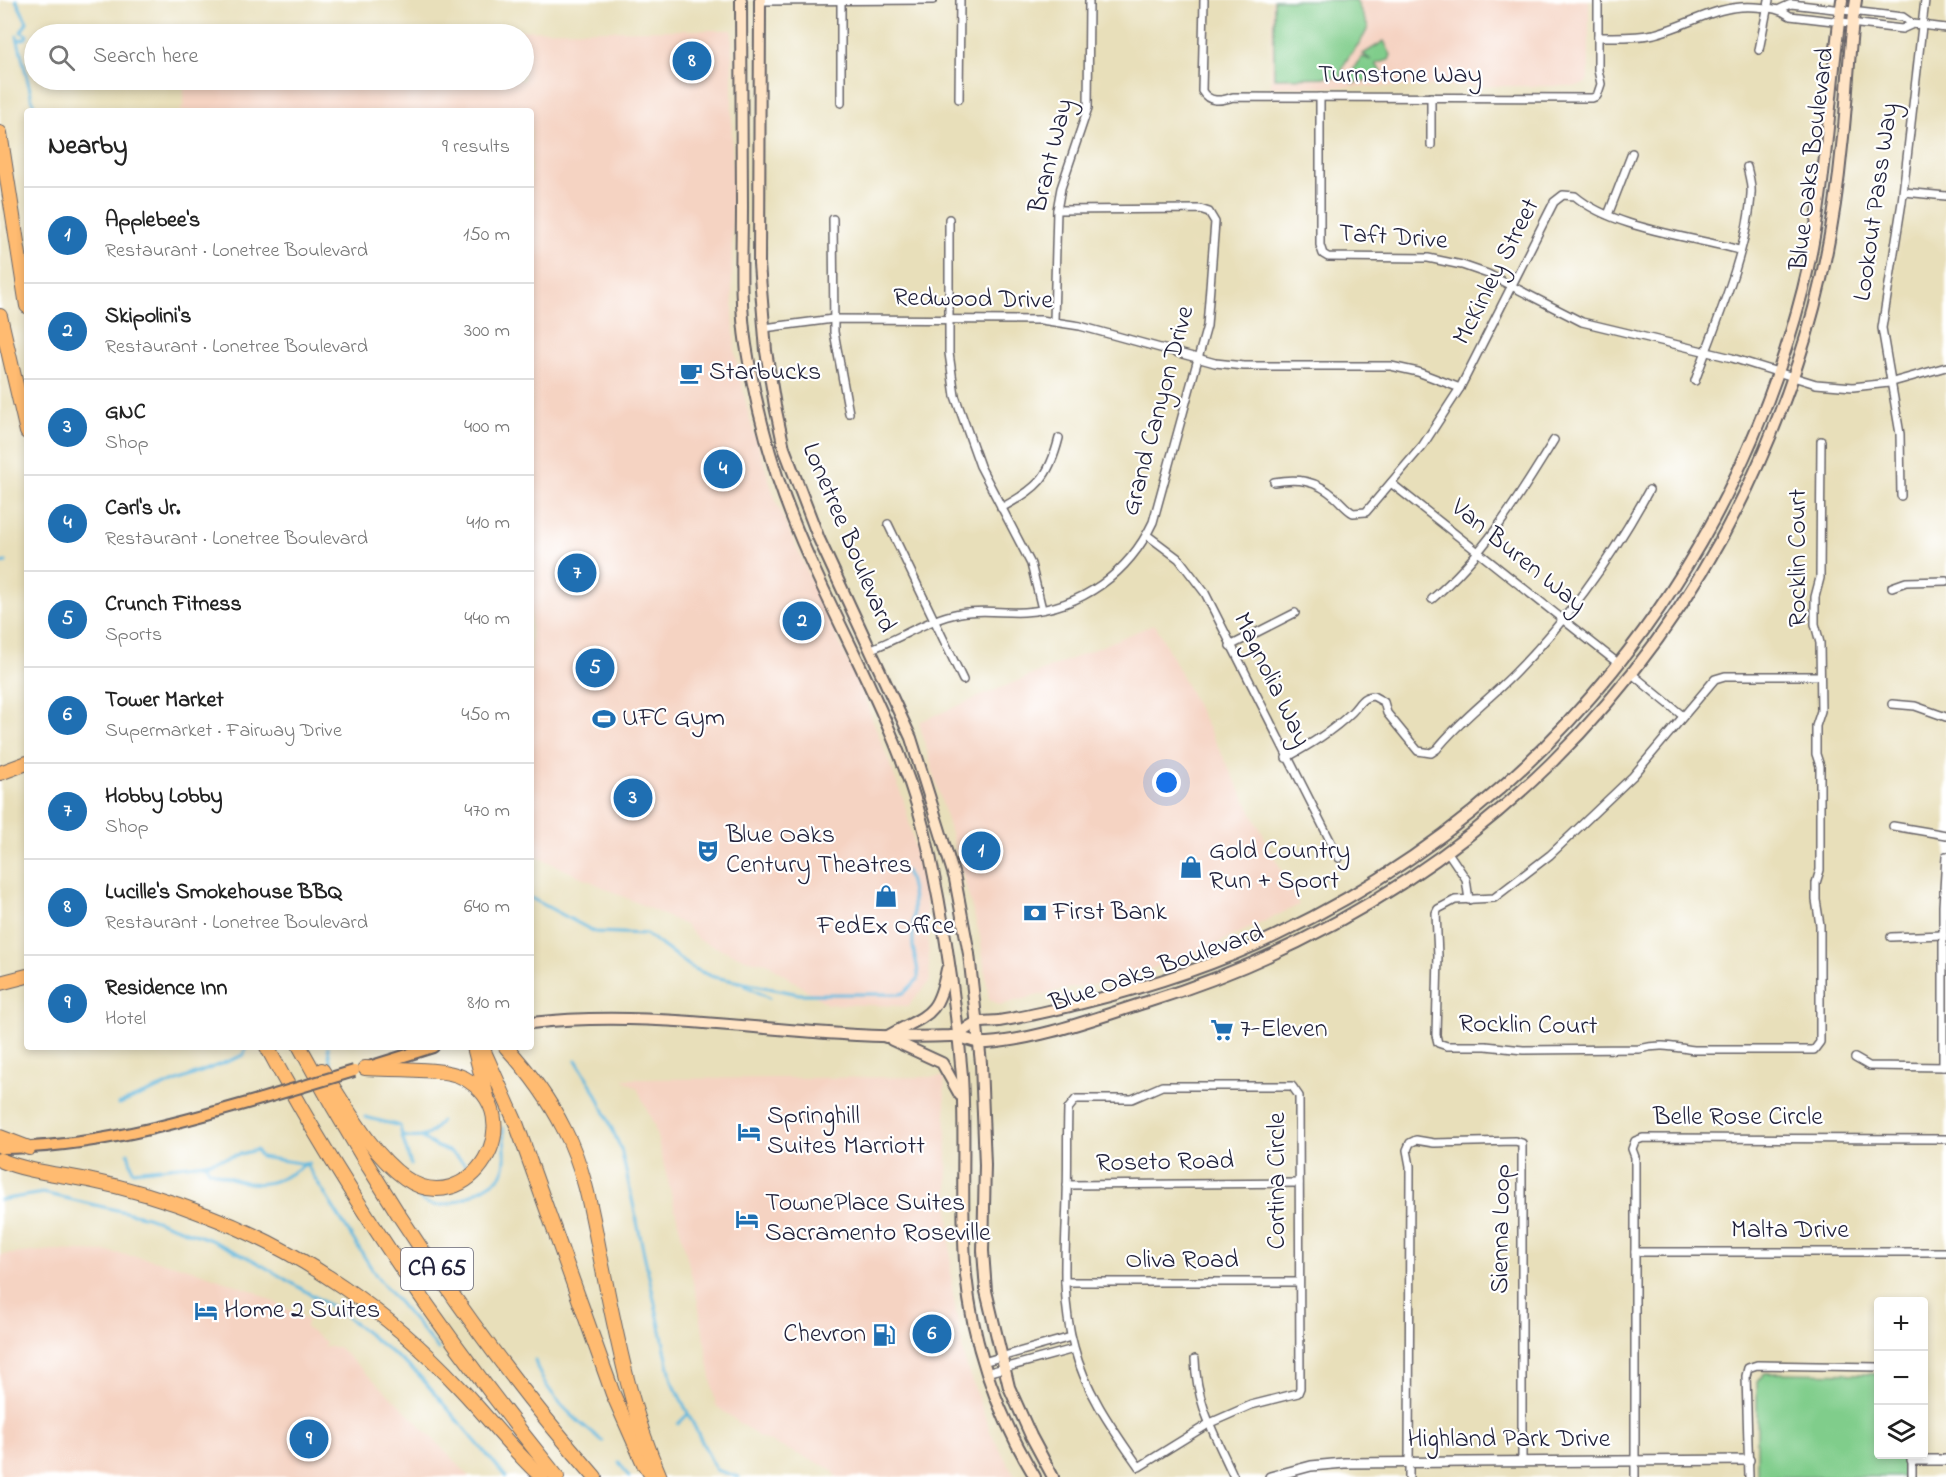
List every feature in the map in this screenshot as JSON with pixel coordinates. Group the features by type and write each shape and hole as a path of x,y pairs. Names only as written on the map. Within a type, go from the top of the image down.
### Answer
{"highway":[{"path":"0,133 24,287"},
{"path":"0,316 24,419"},
{"path":"0,773 24,764"},
{"path":"0,983 24,977"},
{"name":"CA 65","path":"269,1050 339,1171 418,1295 474,1372 557,1477"},
{"name":"CA 65","path":"302,1050 340,1118 417,1241 493,1348 595,1477"},
{"path":"308,1050 367,1136 390,1164 406,1179 422,1186 439,1187 458,1184 485,1163 495,1131 474,1050"},
{"path":"483,1050 516,1123 613,1394 644,1464 653,1477"},
{"path":"508,1050 536,1083 565,1129 576,1157 592,1215 629,1390 660,1477"},
{"path":"360,1070 448,1072 465,1079 481,1092 490,1105"},
{"path":"0,1137 29,1148"},
{"path":"0,1160 25,1170"},
{"path":"0,1170 25,1170 88,1180 148,1195 206,1215 300,1260 361,1299 421,1348 542,1477"}],"main road":[{"name":"Lonetree Boulevard","path":"741,0 744,330 765,434 788,506 888,725 920,817 949,956 957,1035 962,1099 966,1277 985,1368 1005,1420 1035,1477"},
{"path":"748,0 760,0"},
{"name":"Lonetree Boulevard","path":"760,0 759,264 768,365 784,448 819,539 914,746 955,879 969,954 979,1044 985,1165 983,1262 989,1311 1003,1370 1021,1415 1053,1477"},
{"name":"Blue Oaks Boulevard","path":"957,1035 976,1023 1066,1007 1170,978 1249,948 1328,909 1412,857 1491,796 1563,728 1620,664 1672,592 1716,514 1758,425 1778,372 1803,288 1816,225 1841,5"},
{"name":"Blue Oaks Boulevard","path":"979,1044 1048,1032 1175,993 1233,972 1335,923 1392,890 1447,851 1542,772 1602,710 1686,601 1732,521 1753,481 1793,377 1809,327 1832,228 1842,149 1855,6"},
{"path":"744,330 764,328"},
{"path":"857,657 871,649"},
{"path":"1620,664 1632,674"},
{"path":"886,1037 928,1014 936,1006 949,956"},
{"path":"534,1023 624,1018 790,1032 886,1037 957,1035 979,1044"},
{"path":"886,1037 942,1063 949,1070 962,1099"},
{"path":"0,1148 29,1148 97,1140 156,1128 423,1050"}],"street":[{"path":"760,0 933,0"},
{"path":"841,0 841,104"},
{"path":"959,99 960,0"},
{"name":"Brant Way","path":"1054,321 1057,210 1061,188 1088,108 1089,0"},
{"name":"Turnstone Way","path":"1204,0 1201,85 1203,94 1208,98 1592,98 1600,91 1601,84 1598,70 1598,0"},
{"name":"Lookout Pass Way","path":"1901,496 1900,434 1883,343 1883,309 1904,192 1917,25 1925,0"},
{"path":"1759,50 1768,4"},
{"path":"1598,37 1652,35 1722,8 1768,4 1790,16 1902,29 1917,25 1946,28"},
{"path":"1780,9 1791,4 1855,6 1903,17 1917,25"},
{"name":"Taft Drive","path":"1320,97 1320,231 1323,254 1334,258 1438,259 1475,269 1582,322 1707,351 1816,384 1840,387 1889,383 1946,367"},
{"path":"1431,97 1431,146"},
{"path":"1608,215 1632,153"},
{"path":"1695,381 1707,351 1739,250 1751,195 1747,167"},
{"path":"1904,192 1946,196"},
{"name":"McKinley Street","path":"1274,482 1292,479 1312,483 1332,494 1349,511 1358,514 1366,512 1392,483 1436,426 1460,388 1558,198 1563,195 1575,196 1583,205 1608,215 1739,250"},
{"name":"Grand Canyon Drive","path":"871,649 934,620 970,612 1042,609 1076,600 1104,584 1126,565 1147,535 1162,493 1198,359 1211,296 1216,225 1211,214 1200,209 1057,210"},
{"path":"832,219 833,319 849,413"},
{"path":"949,219 950,365 956,396 980,466 1000,508 1029,558 1042,609"},
{"name":"Redwood Drive","path":"764,328 833,319 1054,321 1198,359 1244,366 1390,366 1418,372 1460,388"},
{"path":"1000,508 1024,495 1042,478 1052,465 1059,438"},
{"path":"1432,599 1459,576 1508,514 1554,440"},
{"name":"Rocklin Court","path":"1820,676 1722,676 1709,683 1627,782 1550,855 1494,898 1449,902 1436,913 1438,1043 1447,1046 1486,1046 1523,1050 1639,1049 1653,1046 1680,1046 1694,1050 1814,1050 1820,1042 1820,925 1816,883 1820,870 1820,766 1816,753 1816,726 1821,711 1820,643 1815,624 1815,597 1820,578 1821,441"},
{"name":"Van Buren Way","path":"1392,483 1620,664"},
{"path":"1286,758 1323,735 1353,711 1364,698 1373,696 1384,702 1387,713 1414,747 1423,753 1431,753 1505,683 1562,620 1607,561 1649,490"},
{"path":"888,524 963,680"},
{"name":"Magnolia Way","path":"1147,535 1168,549 1190,570 1205,593 1286,758 1339,858"},
{"path":"1892,587 1906,582 1946,581"},
{"path":"1230,646 1295,613"},
{"path":"1632,674 1683,716"},
{"path":"1892,704 1915,706 1946,717"},
{"path":"1893,826 1946,835"},
{"path":"1447,851 1466,879 1469,900"},
{"path":"1855,1058 1869,1066 1944,1067 1942,935 1946,856"},
{"path":"1891,937 1942,935"},
{"name":"Cortina Circle","path":"1162,1086 1292,1086 1299,1096 1299,1183 1300,1388 1298,1393 1251,1405 1210,1423 1140,1467 1113,1429 1088,1383 1071,1337 1063,1246 1068,1109 1076,1099 1132,1099 1162,1086"},
{"name":"Belle Rose Circle","path":"1635,1477 1635,1157 1632,1149 1639,1139 1946,1140"},
{"name":"Sienna Loop","path":"1409,1477 1410,1166 1407,1150 1410,1143 1416,1140 1434,1143 1515,1141 1522,1143 1524,1149 1522,1462"},
{"name":"Roseto Road","path":"1067,1185 1299,1183"},
{"name":"Malta Drive","path":"1635,1252 1946,1252"},
{"name":"Oliva Road","path":"1065,1282 1299,1282"},
{"path":"985,1368 1000,1357 1071,1337"},
{"path":"985,1368 1003,1370 1074,1349"},
{"path":"1195,1359 1198,1395 1234,1477"},
{"path":"1749,1477 1746,1376 1748,1368 1757,1365 1874,1367"},
{"path":"1928,1458 1946,1460"},
{"path":"1912,1459 1912,1477"},
{"name":"Highland Park Drive","path":"1270,1477 1311,1466 1409,1462 1749,1460"}],"shaded area":[{"path":"1272,0 1589,0 1589,75 1586,83 1580,86 1271,87"},
{"path":"534,30 732,30 732,282 735,353 749,416 777,504 861,689 904,801 926,896 930,981 908,1006 827,1004 767,963 748,960 698,940 685,925 534,855 534,108 182,108 184,105 184,90 534,90"},
{"path":"1155,624 1299,905 1210,947 1122,980 1060,990 1000,1005 989,999 980,936 919,722"},
{"path":"944,1077 952,1287 964,1359 991,1433 1015,1477 837,1477 831,1469 759,1437 716,1406 697,1298 654,1125 637,1088 623,1079"},
{"path":"53,1250 109,1252 150,1259 188,1268 256,1292 307,1320 306,1328 326,1342 324,1347 338,1347 398,1403 470,1477 0,1477 0,1255"}],"green space":[{"path":"1274,0 1356,0 1368,27 1348,58 1342,77 1274,78"},
{"path":"1384,41 1391,55 1389,60 1376,64 1385,77 1352,83 1357,62 1363,57 1371,60 1363,54"},
{"path":"1765,1373 1874,1374 1874,1459 1904,1459 1904,1477 1757,1477 1757,1381"}],"waterway":[{"path":"16,0 27,22 26,24"},
{"path":"24,27 21,32 24,34"},
{"path":"17,36 24,65"},
{"path":"18,40 24,38"},
{"path":"30,90 34,108"},
{"path":"0,563 6,562"},
{"path":"534,900 595,932 646,934 694,969 714,977 799,994 899,994 904,993 918,979 913,946 913,899 906,871"},
{"path":"744,985 769,998"},
{"path":"119,1104 244,1055 245,1050"},
{"path":"328,1050 331,1067"},
{"path":"576,1060 596,1093 621,1149 672,1381 716,1470 739,1477"},
{"path":"365,1117 400,1126 402,1136 415,1138 429,1134 441,1121"},
{"path":"419,1198 427,1204 448,1204 472,1195 499,1178 505,1161 503,1128"},
{"path":"402,1136 411,1165"},
{"path":"423,1138 454,1154 465,1164"},
{"path":"128,1153 133,1171 205,1163 256,1150 261,1157 306,1164"},
{"path":"205,1163 209,1170 236,1180 258,1184 279,1179 304,1165"},
{"path":"309,1163 306,1164 377,1277 438,1349"},
{"path":"0,1200 43,1193 147,1217 211,1240 253,1260 339,1311 417,1373 506,1477"},
{"path":"535,1360 539,1372 553,1395 572,1416 603,1441"},
{"path":"678,1424 687,1415"},
{"path":"619,1462 629,1477"}],"place":[{"name":"Lucille's Smokehouse BBQ","path":"692,61"},
{"name":"Starbucks","path":"691,373"},
{"name":"Carl's Jr.","path":"723,469"},
{"name":"Hobby Lobby","path":"577,573"},
{"name":"Skipolini's","path":"802,621"},
{"name":"Crunch Fitness","path":"595,668"},
{"name":"UFC Gym","path":"604,719"},
{"name":"GNC","path":"633,798"},
{"name":"Blue Oaks Century Theatres","path":"708,851"},
{"name":"Applebee's","path":"981,851"},
{"name":"Gold Country Run + Sport","path":"1191,867"},
{"name":"FedEx Office","path":"886,896"},
{"name":"First Bank","path":"1035,913"},
{"name":"7-Eleven","path":"1222,1030"},
{"name":"Springhill Suites Marriott","path":"749,1132"},
{"name":"TownePlace Suites Sacramento Roseville","path":"747,1219"},
{"name":"Home 2 Suites","path":"206,1311"},
{"name":"Tower Market","path":"932,1334"},
{"name":"Chevron","path":"884,1335"},
{"name":"Residence Inn","path":"309,1439"}]}
